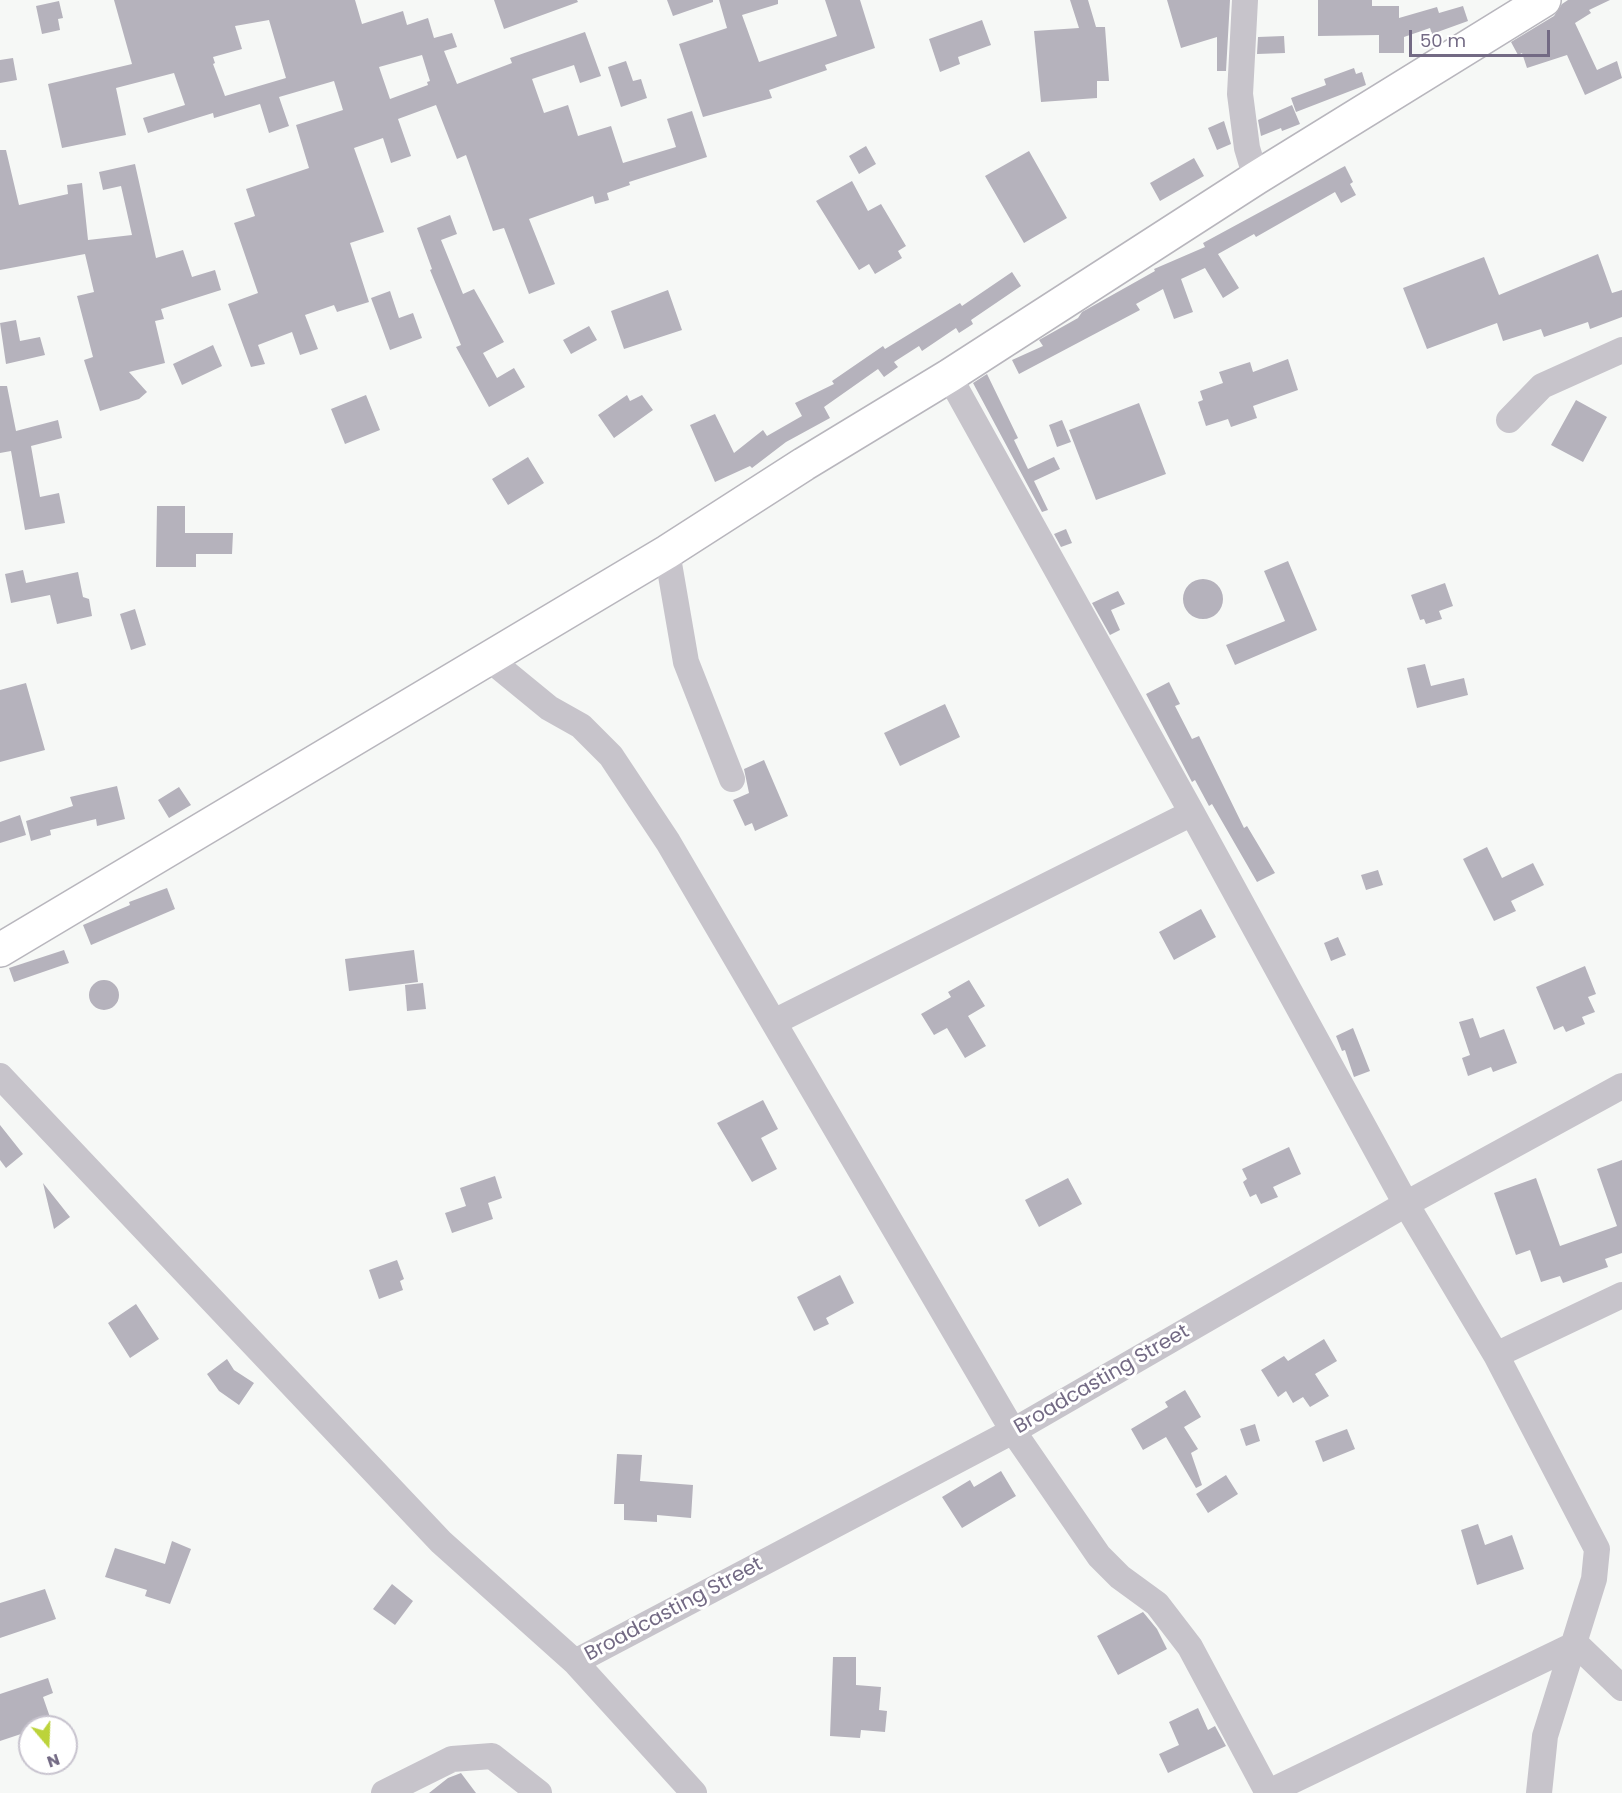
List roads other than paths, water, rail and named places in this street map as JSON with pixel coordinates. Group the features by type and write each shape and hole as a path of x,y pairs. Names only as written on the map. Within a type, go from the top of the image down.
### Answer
{"main road":[{"path":"0,950 667,552 804,464 949,376 1531,4"}],"street":[{"path":"1245,0 1240,94 1245,141 1256,178"},
{"path":"1509,420 1542,386 1622,350"},
{"path":"949,376 1406,1204 1496,1355 1597,1549 1594,1579 1576,1644 1545,1736 1539,1793"},
{"path":"667,552 686,662 732,779"},
{"path":"488,658 549,708 581,726 611,756 668,843 1013,1431 1099,1557 1120,1577 1157,1604 1184,1639 1267,1793 1576,1644"},
{"path":"774,1022 1192,813"},
{"path":"0,1076 441,1542 576,1662 694,1793"},
{"name":"Broadcasting Street","path":"576,1662 1013,1431 1406,1204 1622,1086"},
{"path":"1496,1355 1622,1295"},
{"path":"1576,1644 1622,1689"},
{"path":"384,1793 452,1759 492,1756 539,1793"}]}
